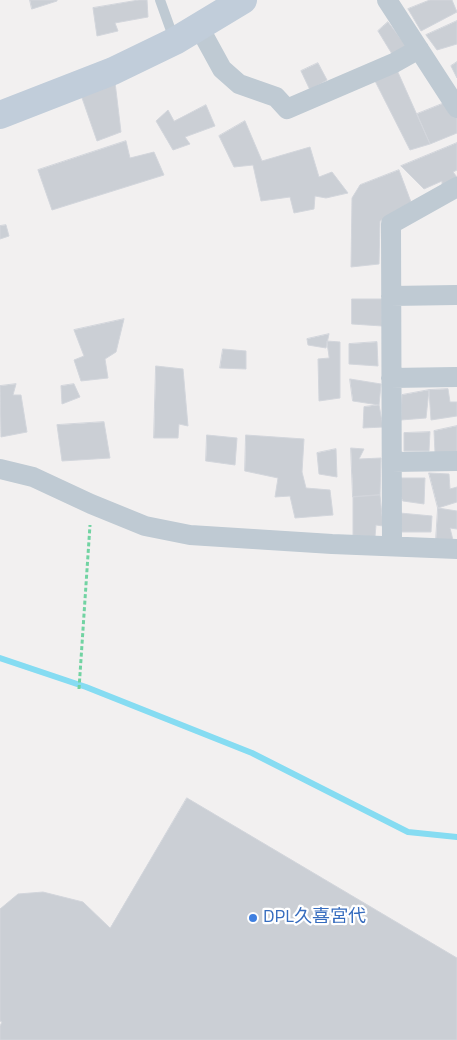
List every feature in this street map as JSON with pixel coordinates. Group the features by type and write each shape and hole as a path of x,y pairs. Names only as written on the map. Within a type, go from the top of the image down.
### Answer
{"street":[{"path":"0,115 113,71 175,41 243,0"},
{"path":"387,0 457,108"},
{"path":"199,27 222,68 239,84 276,97 287,109 394,63 419,49"},
{"path":"392,546 391,224 457,187"},
{"path":"391,296 457,295"},
{"path":"392,378 457,377"},
{"path":"392,462 457,461"},
{"path":"0,470 34,477 91,504 145,526 190,535 332,544 457,549"}],"lane":[{"path":"160,0 175,41"}],"path":[{"path":"79,688 91,504"}],"building":[{"path":"30,0 57,0 57,1 32,9"},
{"path":"147,0 148,17 115,23 118,31 97,36 93,8"},
{"path":"430,0 452,0 457,12 421,31 408,9"},
{"path":"457,21 457,44 437,50 426,35"},
{"path":"388,22 407,47 392,54 378,31"},
{"path":"457,62 457,78 451,66"},
{"path":"318,63 327,80 310,90 301,71"},
{"path":"397,70 430,144 410,150 374,79"},
{"path":"115,82 121,132 97,141 81,95"},
{"path":"452,100 457,117 457,133 430,144 417,114"},
{"path":"206,105 215,126 185,137 190,144 173,150 156,121 168,110 174,121"},
{"path":"245,121 262,161 310,147 319,177 332,172 348,193 326,198 315,196 314,209 294,213 290,197 261,201 253,165 234,167 219,136"},
{"path":"126,141 130,158 154,152 164,175 52,210 38,170"},
{"path":"457,143 457,170 453,172 457,177 442,188 442,181 424,189 401,166"},
{"path":"399,170 411,202 380,221 379,264 351,267 352,198 360,185"},
{"path":"6,225 9,236 0,239 0,226"},
{"path":"352,299 382,299 382,326 352,324"},
{"path":"124,319 116,352 105,359 108,378 81,381 74,360 84,356 74,330"},
{"path":"329,334 326,348 308,345 307,339"},
{"path":"327,341 340,342 340,398 319,401 318,359 329,358"},
{"path":"377,342 378,366 349,364 349,344"},
{"path":"223,349 246,351 246,369 220,368"},
{"path":"156,366 183,369 188,426 179,424 178,438 154,438"},
{"path":"350,379 381,384 379,405 353,401"},
{"path":"16,384 13,395 21,395 27,432 1,437 0,386"},
{"path":"74,384 80,397 62,404 61,386"},
{"path":"448,389 450,402 457,402 457,416 431,420 429,390"},
{"path":"429,390 426,418 401,420 402,395"},
{"path":"379,405 383,427 363,428 364,407"},
{"path":"104,422 110,458 62,461 57,425"},
{"path":"457,426 457,452 435,453 434,431"},
{"path":"430,432 429,451 404,451 404,433"},
{"path":"207,435 237,438 235,465 206,461"},
{"path":"246,435 304,439 302,472 306,488 330,490 333,515 295,518 290,496 275,497 278,478 245,471"},
{"path":"351,448 364,449 359,459 381,458 380,495 353,497"},
{"path":"336,449 337,477 319,474 317,453"},
{"path":"429,473 449,474 450,489 457,487 457,502 438,508"},
{"path":"392,478 425,478 424,504 403,501"},
{"path":"380,495 383,526 376,525 375,537 353,535 353,497"},
{"path":"438,508 457,511 457,529 450,528 453,540 436,540"},
{"path":"400,513 432,516 431,532 402,532"},
{"name":"DPL久喜宮代","path":"187,798 457,958 457,1040 0,1040 0,1026 2,1022 0,1021 0,909 18,894 43,892 83,902 110,928"}],"waterway":[{"path":"0,658 86,687 252,753 408,832 457,837"}],"place":[{"name":"DPL久喜宮代","path":"253,918"}]}
